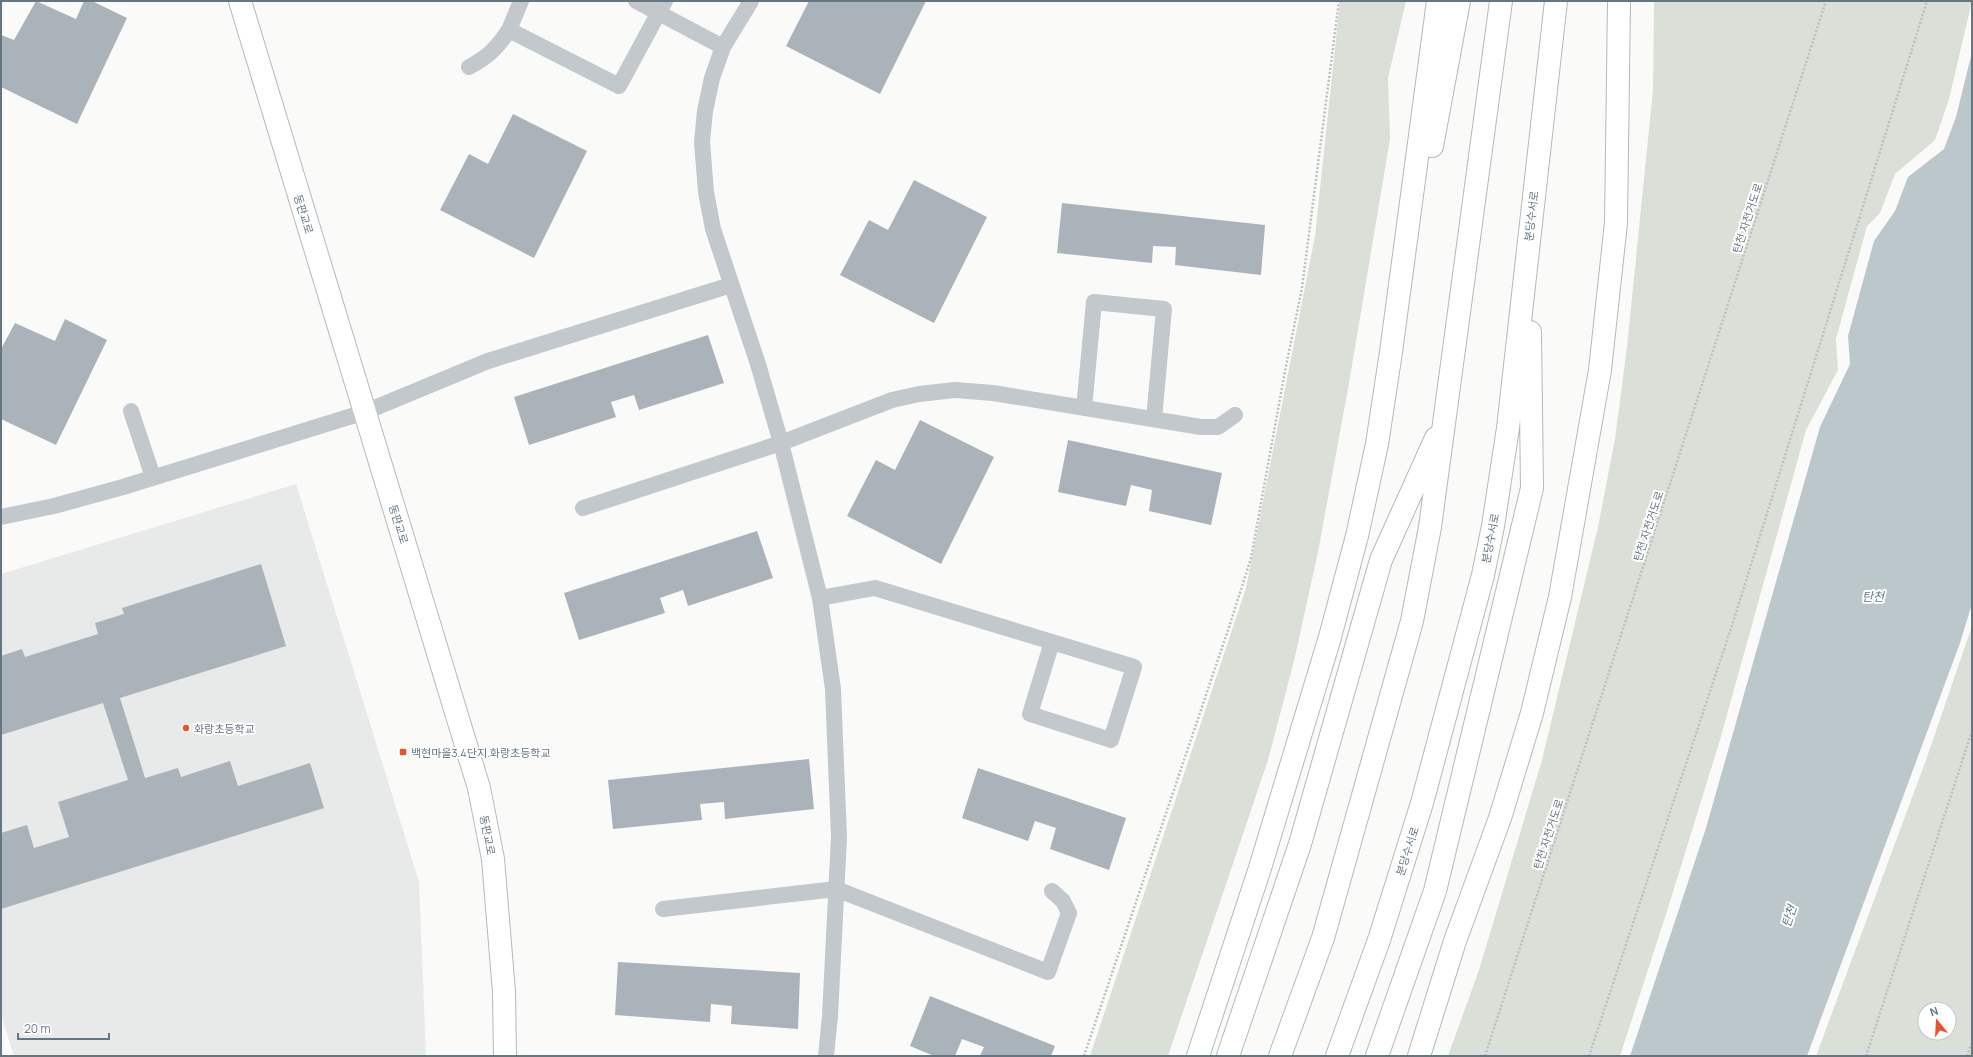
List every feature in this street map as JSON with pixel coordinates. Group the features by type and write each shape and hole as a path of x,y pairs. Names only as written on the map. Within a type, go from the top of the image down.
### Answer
{"main road":[{"name":"동판교로","path":"240,1 479,788 493,859 504,992 505,1056"},
{"path":"1198,1056 1262,861 1330,637 1357,536 1377,444 1393,337 1409,207 1438,1"},
{"path":"1409,207 1430,153 1459,1"},
{"path":"1280,1056 1323,938 1412,621 1430,527 1501,1"},
{"name":"분당수서로","path":"1337,1056 1379,940 1422,803 1483,575 1493,526 1508,428 1556,1"},
{"path":"1418,1056 1455,941 1500,818 1514,773 1532,713 1560,597 1600,370 1616,223 1618,3"},
{"path":"1377,1056 1435,891 1532,488 1529,235"},
{"path":"1228,1056 1300,844 1381,560 1446,415"}],"lane":[{"path":"469,67 486,58 499,44 509,30 521,1"},
{"path":"636,1 662,7 723,47"},
{"path":"751,1 723,47 712,78 705,111 702,142 706,192 713,229 758,364 781,443 820,598 833,689 838,837 830,1016 826,1056"},
{"path":"509,30 619,86 662,7"},
{"path":"1,517 54,506 365,412 488,361 731,285"},
{"path":"1084,408 1094,302 1164,309 1154,419"},
{"path":"583,508 781,443 892,400 919,394 955,390 993,393 1201,427 1218,426 1235,415"},
{"path":"131,411 152,477"},
{"path":"820,598 875,588 1134,667 1111,740 1030,714 1052,642"},
{"path":"663,909 836,889 1048,972 1069,913 1063,901 1052,891"}],"path":[{"path":"1084,1056 1232,621 1251,558 1302,288 1338,1"},
{"name":"탄천 자전거도로","path":"1485,1056 1826,1"},
{"path":"1589,1056 1735,616 1927,1"},
{"path":"1866,1056 1972,731"},
{"path":"1967,1056 1972,1042"}],"shaded area":[{"path":"1340,1 1406,1 1388,78 1390,139 1349,383 1318,552 1294,661 1268,760 1168,1056 1090,1056 1246,588 1315,236"},
{"path":"1654,1 1972,1 1949,99 1935,140 1895,174 1880,213 1867,226 1836,339 1838,370 1806,430 1720,740 1620,1056 1448,1056 1479,970 1542,760 1598,527 1615,439 1627,347 1653,90"},
{"name":"화랑초등학교","path":"296,484 419,882 426,1056 14,1056 1,1015 1,574"},
{"path":"1972,626 1972,1056 1816,1056 1926,760"}],"water":[{"name":"탄천","path":"1972,52 1972,604 1960,643 1807,1056 1630,1056 1706,828 1820,427 1850,364 1848,336 1874,241 1895,211 1908,177 1944,149 1956,117"}],"building":[{"path":"36,1 76,19 84,1 92,1 127,18 77,124 1,87 1,35 14,40"},
{"path":"809,1 926,1 880,94 786,46"},
{"path":"513,114 587,151 534,258 440,210 469,154 488,164"},
{"path":"914,180 987,217 934,323 840,275 869,220 888,230"},
{"path":"1062,203 1265,225 1261,275 1175,265 1176,247 1153,246 1152,263 1057,253"},
{"path":"65,319 107,340 56,445 1,419 1,349 15,323 55,341"},
{"path":"708,335 724,383 639,410 634,395 611,402 616,417 529,445 514,397"},
{"path":"920,420 994,457 941,564 847,516 876,460 895,470"},
{"path":"1068,440 1222,473 1211,525 1149,511 1152,490 1131,485 1126,506 1058,492"},
{"path":"757,531 773,578 688,606 683,590 660,598 665,613 579,640 564,593"},
{"path":"261,564 286,646 120,698 145,778 178,768 181,777 230,761 238,786 310,763 324,808 1,909 1,833 27,825 34,848 69,837 58,802 128,780 103,703 1,735 1,656 22,649 25,657 98,634 95,623 124,614 122,608"},
{"path":"809,759 814,809 725,819 724,802 700,804 702,820 613,829 608,780"},
{"path":"978,768 1126,818 1109,870 1050,849 1056,828 1035,821 1028,841 962,818"},
{"path":"618,962 800,973 798,1029 731,1024 732,1006 711,1004 710,1022 615,1015"},
{"path":"930,996 1055,1046 1051,1056 980,1056 984,1047 962,1039 955,1056 934,1056 910,1046"}],"place":[{"name":"화랑초등학교","path":"186,728"},
{"name":"백현마을3.4단지.화랑초등학교","path":"403,752"}]}
